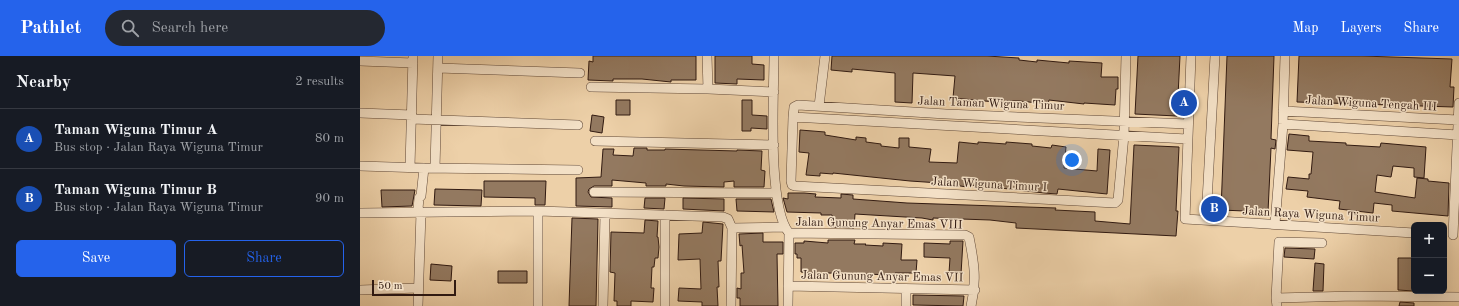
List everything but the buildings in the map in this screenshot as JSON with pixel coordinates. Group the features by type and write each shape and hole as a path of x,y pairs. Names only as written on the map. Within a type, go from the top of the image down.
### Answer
{"street":[{"path":"435,168 438,56"},
{"path":"708,56 708,89"},
{"path":"774,56 774,145 776,193 787,230 788,306"},
{"path":"819,106 825,56"},
{"name":"Jalan Wiguna Timur I","path":"794,107 791,181 792,185 795,186 1115,203 1118,200 1124,136 1126,56"},
{"name":"Jalan Raya Wiguna Timur","path":"1191,56 1184,219 1411,233"},
{"path":"1206,220 1215,56"},
{"path":"1275,224 1283,124 1285,56"},
{"path":"360,62 413,59 410,167"},
{"path":"438,68 580,73"},
{"path":"591,87 774,92"},
{"path":"1452,235 1459,103"},
{"name":"Jalan Taman Wiguna Timur","path":"794,107 798,105 946,114 1124,120 1188,124"},
{"name":"Jalan Wiguna Tengah III","path":"1283,111 1458,120"},
{"path":"360,113 436,120 578,125"},
{"path":"945,126 946,114"},
{"name":"Jalan Taman Wiguna Timur","path":"793,117 1187,139"},
{"path":"1283,124 1458,135"},
{"path":"595,141 774,145"},
{"path":"360,166 578,170"},
{"path":"418,306 421,212 424,210 425,199 421,196 424,168"},
{"path":"594,192 776,193"},
{"path":"538,211 538,306"},
{"path":"360,213 538,211 723,217 728,219 732,228 731,306"},
{"path":"603,306 605,214"},
{"path":"665,215 665,306"},
{"name":"Jalan Gunung Anyar Emas VIII","path":"732,228 959,234 969,237 974,264 975,290"},
{"path":"1322,243 1279,242 1276,302 1355,296 1459,297"},
{"name":"Jalan Gunung Anyar Emas VII","path":"788,286 975,290"},
{"path":"360,290 418,288"},
{"path":"906,289 906,306"},
{"path":"971,306 975,290"},
{"path":"1355,296 1355,306"}],"place":[{"name":"Taman Wiguna Timur A","path":"1184,103"},
{"name":"Taman Wiguna Timur B","path":"1214,209"}]}
